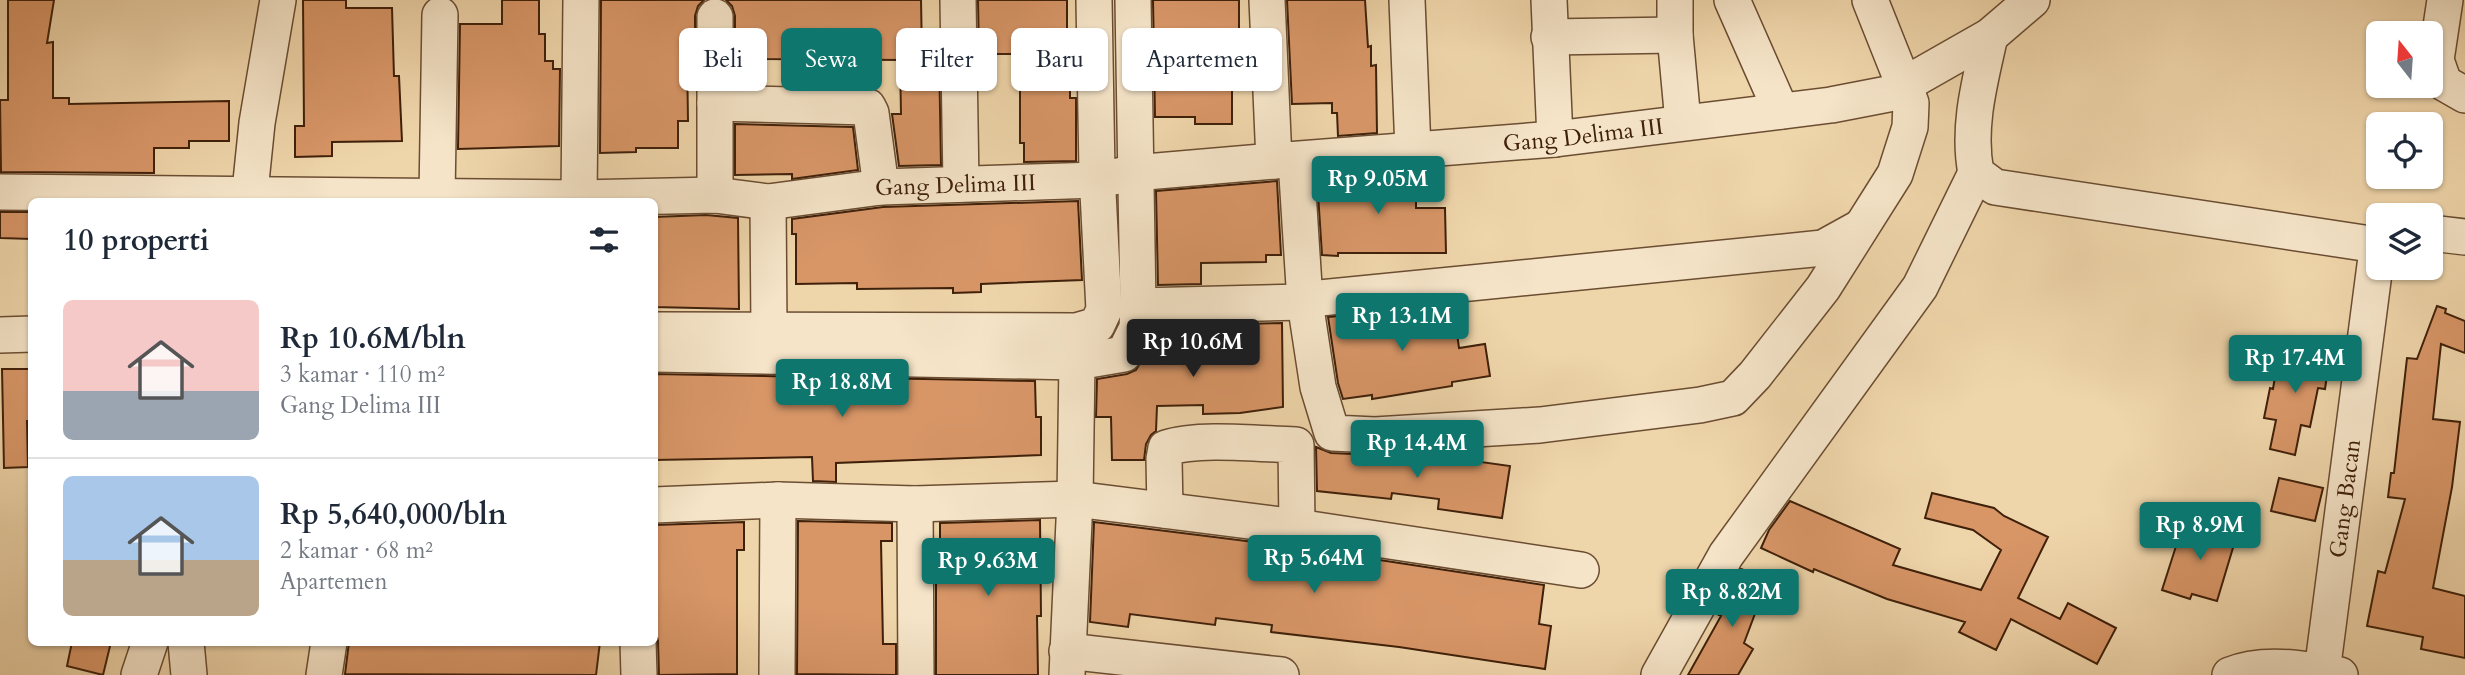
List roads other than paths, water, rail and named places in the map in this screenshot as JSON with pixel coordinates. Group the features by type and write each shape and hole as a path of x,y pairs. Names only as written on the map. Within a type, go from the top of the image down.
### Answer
{"street":[{"path":"249,198 257,122 278,0"},
{"path":"579,198 581,0"},
{"path":"958,0 961,184"},
{"path":"658,330 1076,331 1097,325 1104,310 1097,180 1094,0"},
{"path":"658,355 1077,362 1124,354 1137,328 1138,306 1133,0"},
{"path":"1267,0 1285,160 1318,387 1332,433 1375,435 1540,425 1700,405 1733,398 1755,375 1823,288 1895,174 1910,127 1911,103 1870,0"},
{"path":"1407,0 1413,150"},
{"path":"1549,0 1555,139"},
{"path":"1675,0 1675,35 1683,122"},
{"path":"1732,0 1781,111"},
{"name":"Gang Delima III","path":"0,192 249,198 579,198 715,195 768,202 881,187 1097,180 1134,173 1555,139 1831,105 1888,94 1990,36 2032,0"},
{"path":"2445,0 2436,60 2444,82 2465,95"},
{"path":"437,196 440,15"},
{"path":"715,18 715,195"},
{"path":"1549,37 1675,35"},
{"path":"1659,675 1726,555 1920,287 1976,173 1972,152 1976,97 1990,36"},
{"path":"715,103 868,107 881,187"},
{"path":"1976,173 1995,187 2366,242"},
{"path":"768,202 769,330"},
{"path":"1138,306 1305,302 1320,298 1823,248 1863,226"},
{"path":"2443,234 2465,237"},
{"name":"Gang Bacan","path":"2331,673 2373,280"},
{"path":"0,335 28,334"},
{"path":"0,351 28,351"},
{"path":"1077,362 1075,499 1067,663 1281,675"},
{"path":"1165,510 1166,447 1178,444 1296,445 1297,527"},
{"path":"658,505 778,500 915,504 1075,499 1297,527 1581,570"},
{"path":"777,675 778,500"},
{"path":"915,504 916,675"},
{"path":"139,675 149,646"},
{"path":"186,646 189,675"},
{"path":"324,675 328,646"},
{"path":"638,646 639,675"},
{"path":"2230,675 2245,669 2266,667 2331,673"}]}
